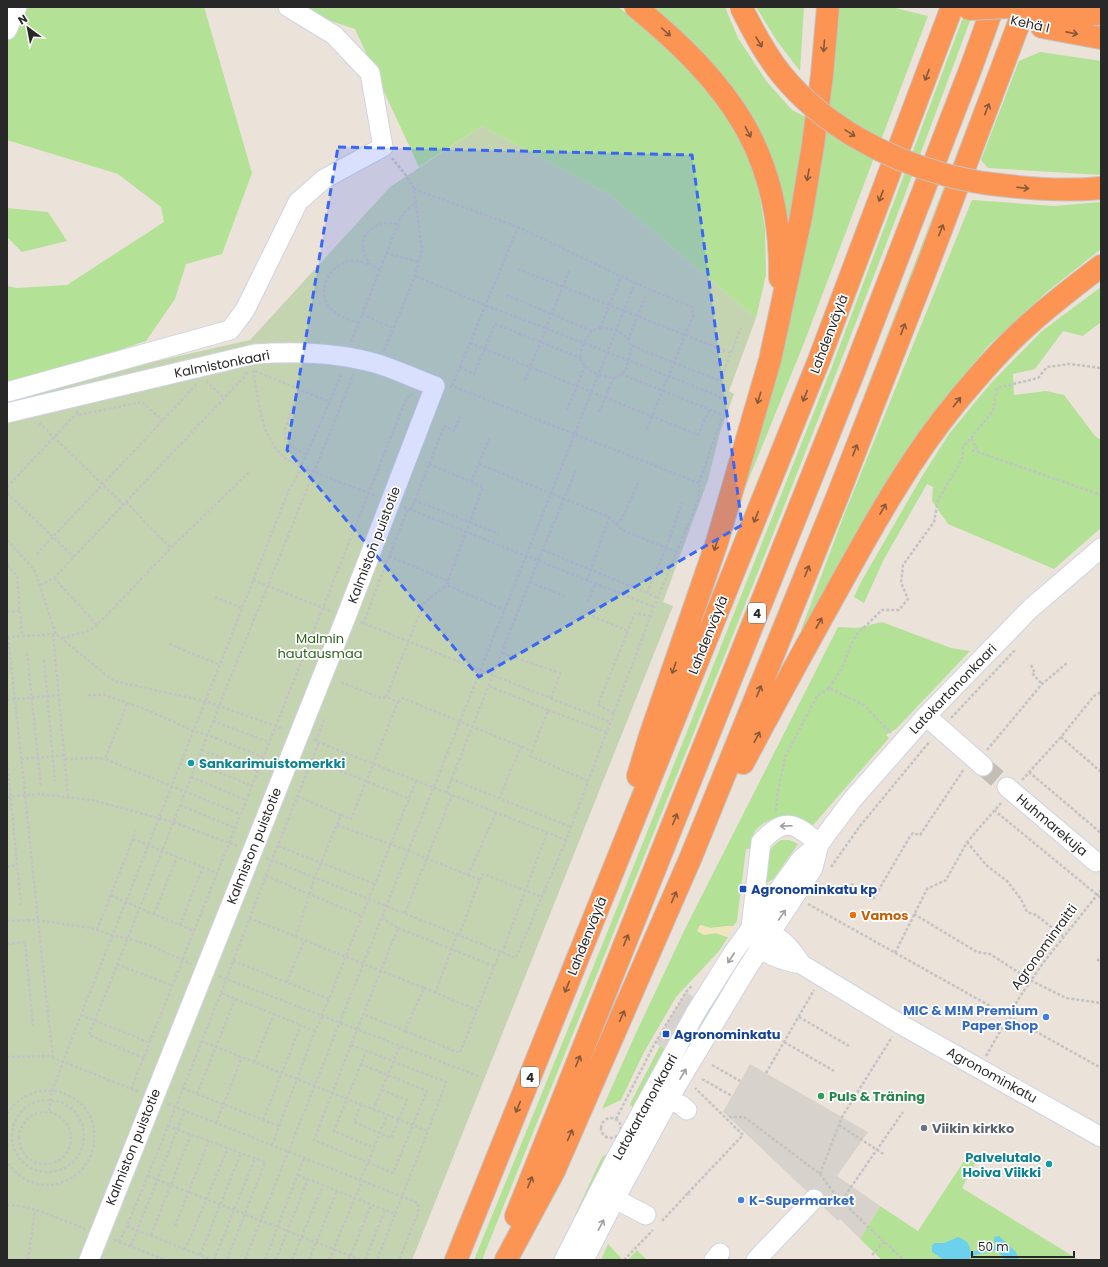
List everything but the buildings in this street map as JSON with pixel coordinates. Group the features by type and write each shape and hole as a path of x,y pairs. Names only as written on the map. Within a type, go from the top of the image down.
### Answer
{"highway":[{"path":"636,7 683,48 710,77 733,106 745,126 762,162 777,222 780,277 770,360"},
{"path":"742,7 757,39 782,75 812,106 849,133 876,147 908,162 945,175 984,183 1037,190 1085,190 1101,188"},
{"path":"592,925 650,736 717,542 770,360 801,217 813,145 822,76 828,7"},
{"name":"4","path":"500,1260 851,378 993,7"},
{"path":"961,8 1007,7 1045,20 1101,14"},
{"path":"506,1260 554,1170 691,857 841,487 927,267 1025,7"},
{"name":"Lahdenväylä","path":"456,1260 961,8"},
{"name":"Kehä I","path":"1045,20 1101,38"},
{"path":"691,857 864,542 891,495 919,453 958,400 995,358 1027,326 1057,300 1101,266"}],"street":[{"path":"7,30 17,7"},
{"path":"7,392 230,330 245,310 298,202 324,179 383,147 370,73 334,35 288,7"},
{"name":"Kalmistonkaari","path":"7,413 76,406 201,372 255,354 291,352 352,355 437,385"},
{"name":"Kalmiston puistotie","path":"88,1260 252,852 403,506 437,385"},
{"name":"Latokartanonkaari","path":"584,1260 615,1199 661,1095 712,987 801,859 819,844 852,800 926,716 1030,609 1101,548"},
{"path":"926,716 976,764"},
{"name":"Huhmarekuja","path":"1010,789 1096,862"},
{"path":"765,940 751,930 760,842 776,828 784,825 793,826 810,836 819,844"},
{"name":"Latokartanonkaari","path":"564,1260 613,1164 813,868 819,844"},
{"name":"Agronominkatu","path":"765,940 784,960 801,964 900,1024 1101,1137"},
{"path":"661,1095 687,1110"},
{"path":"615,1199 646,1215"},
{"path":"759,1259 814,1199"}],"path":[{"path":"379,364 415,276 422,250 414,189 405,174 383,147"},
{"path":"414,189 518,227 621,277 692,307 693,316 646,431"},
{"path":"144,1058 88,1035 313,472 352,355 362,314 386,253 401,217 416,203"},
{"path":"370,265 363,246 366,236 370,230 380,224 398,224"},
{"path":"131,1089 407,397 416,392 437,385 460,367 518,227"},
{"path":"386,253 419,262"},
{"path":"359,323 333,312 325,298 324,285 330,272 342,263 357,261 380,270"},
{"path":"518,269 731,353"},
{"path":"525,380 570,269"},
{"path":"7,797 39,794 92,800 173,822 252,852 516,958 571,827 657,598 699,498 699,483 725,409 725,402 716,395 485,305 415,276"},
{"path":"600,328 621,277"},
{"path":"245,1260 635,283"},
{"path":"506,295 592,331"},
{"path":"628,340 645,298"},
{"path":"362,314 393,328"},
{"path":"460,367 474,374 495,324 581,358"},
{"path":"600,328 608,328 616,331 622,333 631,346 629,361 626,369 622,374 611,378 585,366 581,358 584,343 592,331 600,328"},
{"path":"631,346 720,382 741,328"},
{"path":"470,343 698,435 709,410"},
{"path":"49,1112 52,1091 80,1015 289,490 302,467 306,455 352,355"},
{"path":"776,828 776,796 785,757 816,696 829,688 842,668 857,634 882,610 899,610 908,598 901,583 903,565 934,522 938,500 962,460 963,448 993,411 997,388 1038,378 1047,367 1070,364 1101,368"},
{"path":"567,410 585,366"},
{"path":"40,585 54,578 246,376 249,368 330,402"},
{"path":"253,370 260,410 266,432 283,457 313,472 403,506 538,562 654,607"},
{"path":"37,554 163,421 201,372 224,398"},
{"path":"622,374 723,415"},
{"path":"599,412 614,377"},
{"path":"437,385 575,434 699,483"},
{"path":"299,389 284,435 289,445 295,450 306,455"},
{"path":"7,487 72,418 76,406 142,402 163,421"},
{"path":"354,620 389,556 403,506 414,500 444,426 454,431 460,417"},
{"path":"39,423 124,504"},
{"path":"471,482 490,438"},
{"path":"971,438 979,453"},
{"path":"972,450 1101,495"},
{"path":"386,697 424,603 446,585 448,581 483,487 429,464"},
{"path":"479,464 609,517 622,530 676,552"},
{"path":"446,793 576,470"},
{"path":"61,638 88,630 97,625 171,548 250,471"},
{"path":"616,524 622,519 638,483"},
{"path":"7,492 74,557"},
{"path":"414,500 499,534"},
{"path":"126,502 171,548"},
{"path":"647,593 666,548 682,503"},
{"path":"586,581 609,517"},
{"path":"7,540 35,571 54,634 68,797"},
{"path":"543,550 657,598"},
{"path":"389,556 448,581"},
{"path":"7,565 17,576 22,636"},
{"path":"54,578 97,625"},
{"path":"254,580 610,722"},
{"path":"530,582 564,596"},
{"path":"588,602 595,584"},
{"path":"446,585 504,610"},
{"path":"215,597 242,608"},
{"path":"7,612 20,611"},
{"path":"614,713 598,706 635,613 650,616"},
{"path":"592,616 628,631"},
{"path":"8,637 26,796 37,920 53,1058"},
{"path":"169,644 220,665"},
{"path":"951,718 1020,644"},
{"path":"27,653 41,786"},
{"path":"502,653 560,673 551,698"},
{"path":"44,660 54,756 55,781"},
{"path":"851,884 874,898 913,833 920,835 1042,684 1067,663"},
{"path":"1032,665 1034,672 1032,673 1042,684"},
{"path":"339,681 381,698 386,697 398,702"},
{"path":"489,686 606,732"},
{"path":"829,688 864,705 894,736"},
{"path":"896,953 927,889 946,880 967,842 1010,789 1029,772 1061,737 1094,696 1101,692"},
{"path":"7,700 59,695"},
{"path":"88,695 105,695 152,712 194,731 263,757"},
{"path":"297,796 351,819 398,702 402,698 532,751"},
{"path":"105,759 128,704"},
{"path":"548,710 530,756 588,781"},
{"path":"213,721 269,742"},
{"path":"828,871 860,826 934,737"},
{"path":"1061,737 1100,770"},
{"path":"119,1242 176,1107 319,742"},
{"path":"499,799 521,746"},
{"path":"202,750 257,771"},
{"path":"22,759 64,756"},
{"path":"7,758 21,905"},
{"path":"65,759 105,759 240,814"},
{"path":"312,759 410,799"},
{"path":"196,763 252,786"},
{"path":"1029,772 1101,832"},
{"path":"191,777 246,800"},
{"path":"451,779 571,827"},
{"path":"272,1145 296,1079 315,1031 323,1016 416,781"},
{"path":"405,913 452,795"},
{"path":"180,805 235,828"},
{"path":"994,810 1101,898"},
{"path":"468,875 496,813"},
{"path":"296,937 315,877 341,815"},
{"path":"337,825 480,880"},
{"path":"97,930 136,831"},
{"path":"363,1014 460,1053 494,966 526,891 547,833"},
{"path":"133,839 217,872"},
{"path":"967,842 986,865 1007,881 1021,899 1027,912 1036,915 1063,936"},
{"path":"278,846 376,884"},
{"path":"154,914 177,857"},
{"path":"7,866 17,865"},
{"path":"180,925 203,867"},
{"path":"435,992 483,874 542,897"},
{"path":"266,876 362,916"},
{"name":"Agronominraitti","path":"984,1061 1008,1016 1063,936 1096,894 1101,890"},
{"path":"111,895 194,931"},
{"path":"806,903 1101,1068"},
{"path":"914,914 977,952 990,954 1032,981 1066,998 1101,1003"},
{"path":"249,918 477,1010"},
{"path":"382,918 398,928 494,966"},
{"path":"7,921 37,920 72,924 111,935 128,938 154,947 226,979 478,1076"},
{"path":"361,1064 427,1091 414,1126 393,1173 314,1140 398,928"},
{"path":"287,982 304,941"},
{"path":"7,944 25,942 33,1026"},
{"path":"1097,960 1101,963"},
{"path":"233,961 329,999"},
{"path":"117,964 173,986"},
{"path":"766,1073 821,977"},
{"path":"616,1119 655,1043 686,992 696,982"},
{"path":"405,1031 424,988"},
{"path":"221,993 315,1031"},
{"path":"197,1094 235,999"},
{"path":"254,1062 274,1014"},
{"path":"80,1015 150,1043"},
{"path":"799,1017 849,1046"},
{"path":"263,1120 301,1025"},
{"path":"820,1174 842,1117 895,1032"},
{"path":"201,1041 428,1131"},
{"path":"784,1042 834,1071"},
{"path":"351,1045 446,1082 377,1260"},
{"path":"373,1110 400,1046"},
{"path":"366,1051 334,1131 374,1148"},
{"path":"7,1057 49,1056 418,1203 418,1213 399,1260"},
{"path":"216,1123 242,1057"},
{"path":"712,1065 740,1081"},
{"path":"702,1079 732,1096"},
{"path":"183,1088 279,1126"},
{"path":"624,1260 689,1194 743,1135 695,1088"},
{"path":"7,1114 14,1105 26,1095 41,1090 57,1091 72,1096 84,1106 92,1120 95,1136 93,1152 86,1166 74,1177 60,1183 45,1185 30,1182 17,1174 7,1162"},
{"path":"361,1104 354,1122 391,1138 407,1100 382,1090"},
{"path":"46,1099 51,1100 57,1100 68,1106 77,1114 82,1124 84,1136 82,1148 76,1159 67,1167 56,1171 44,1172 32,1169 22,1162 15,1153 11,1141 12,1129 16,1118 24,1108 34,1102 46,1099"},
{"path":"131,1246 185,1110"},
{"path":"41,1112 49,1112 58,1114 65,1120 70,1128 72,1137 71,1146 60,1160 51,1164 42,1164 34,1162 27,1157 19,1142 19,1134 22,1126 30,1117 41,1112"},
{"path":"842,1200 903,1112"},
{"path":"329,1260 387,1115"},
{"path":"729,1117 744,1117 820,1174 842,1200 904,1260"},
{"path":"606,1119 616,1119 620,1122 621,1130 618,1136 615,1138 607,1138 603,1136 600,1128 601,1124 606,1119"},
{"path":"594,1122 601,1124"},
{"path":"839,1125 885,1155"},
{"path":"168,1126 178,1128 265,1162 227,1260"},
{"path":"151,1235 191,1134"},
{"path":"175,1226 209,1140"},
{"path":"185,1250 228,1148"},
{"path":"200,1255 241,1153"},
{"path":"127,1226 213,1260 235,1210 255,1158"},
{"path":"265,1260 304,1158"},
{"path":"148,1176 361,1260"},
{"path":"298,1176 395,1214"},
{"path":"276,1260 308,1180"},
{"path":"292,1260 323,1185"},
{"path":"309,1260 337,1191"},
{"path":"7,1205 15,1205 35,1210 166,1260"},
{"path":"348,1260 371,1205"},
{"path":"28,1260 35,1210"},
{"path":"365,1260 385,1210"},
{"path":"872,1255 884,1242"}],"highlighted area":[{"path":"338,147 692,155 742,525 479,677 287,450"}],"green space":[{"path":"26,7 204,7 252,173 222,254 186,264 175,299 146,341 59,370 7,383 7,286 17,288 67,285 164,222 161,207 118,174 7,140 7,43"},
{"path":"289,7 618,7 648,30 712,93 750,152 765,229 766,275 756,318 610,195 482,126 419,167 355,29"},
{"path":"650,7 725,7 738,38 767,82 792,110 808,118 789,236 781,195"},
{"path":"756,7 804,7 800,71 777,41"},
{"path":"834,7 891,7 928,16 881,140 824,104"},
{"path":"967,7 975,7 888,240 798,472 482,1260 474,1260 607,933 833,364"},
{"path":"1013,7 1019,7 889,353 863,398"},
{"path":"1040,52 1101,61 1101,175 988,168 981,160 1019,61"},
{"path":"823,123 875,155 804,343 737,508"},
{"name":"Malmin hautausmaa","path":"482,126 610,195 756,318 729,391 734,394 720,432 708,480 663,602 673,606 412,1260 7,1260 7,395 250,340 390,187"},
{"path":"972,200 1054,206 1101,202 1101,249 1048,291 988,346 919,432 862,522 805,631 801,630 844,515"},
{"path":"7,208 48,212 67,241 22,252 7,237"},
{"path":"1101,287 1101,322 1083,336 1063,331 1035,369 1013,374 1014,395 1046,391 1064,395 1095,436 1101,440 1101,528 1054,569 948,524 932,501 933,487 927,484 884,559 864,603 854,597 861,582 921,478 949,434 991,383 1042,331"},
{"path":"882,622 951,648 970,651 896,729 886,735 889,738 813,825 796,818 780,817 766,822 756,830 751,849 746,849 737,921 733,926 711,928 701,925 704,935 715,933 728,937 719,951 676,997 643,1054 621,1100 602,1109 686,927 838,627 857,628"},
{"path":"781,840 790,840 798,844 774,878 767,883 765,882 769,853"},
{"path":"734,961 743,967 706,1025 702,1022 710,1000"},
{"path":"660,1046 664,1048 655,1075 636,1112 630,1104"},
{"path":"616,1149 564,1242 602,1157"},
{"path":"970,1152 979,1156 962,1188 1079,1260 882,1260 860,1239 880,1206 918,1231"},
{"path":"608,1244 621,1258 620,1260 601,1260"},
{"path":"637,1250 647,1260 628,1260"}],"sand":[{"path":"700,925 711,928 733,926 728,937 715,933 704,935 697,931"}],"shaded area":[{"name":"Agronominkatu","path":"686,992 694,997 664,1048 655,1043"},
{"path":"750,1064 868,1132 837,1176 880,1206 860,1239 840,1219 838,1221 723,1112"}],"water":[{"path":"999,1236 1016,1252 1019,1260 1006,1260 1001,1255 997,1250 994,1241 994,1237"},
{"path":"958,1237 965,1240 969,1245 971,1251 970,1259 944,1260 932,1252 932,1245 935,1243 944,1243"}],"waterway":[{"path":"971,1254 996,1248 1001,1251"}],"tunnel":[{"path":"983,766 1007,787"}],"place":[{"name":"Sankarimuistomerkki","path":"191,763"},
{"name":"Agronominkatu kp","path":"743,889"},
{"name":"Vamos","path":"853,915"},
{"name":"MIC & M!M Premium Paper Shop","path":"1046,1017"},
{"name":"Agronominkatu","path":"666,1034"},
{"name":"Puls & Träning","path":"821,1096"},
{"name":"Viikin kirkko","path":"924,1128"},
{"name":"Palvelutalo Hoiva Viikki","path":"1049,1164"},
{"name":"K-Supermarket","path":"741,1200"}]}
